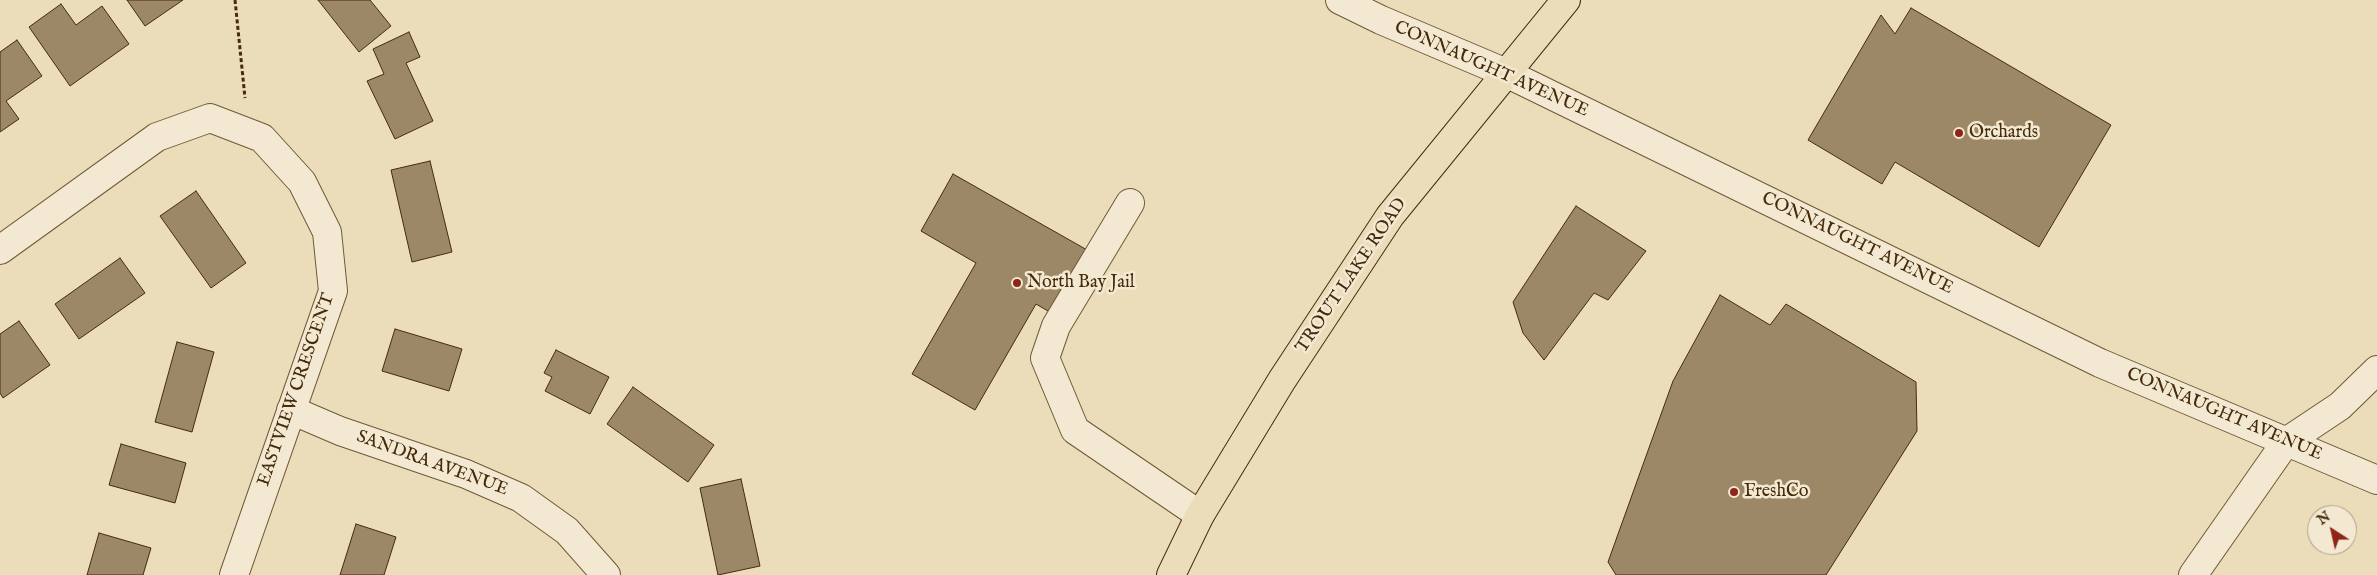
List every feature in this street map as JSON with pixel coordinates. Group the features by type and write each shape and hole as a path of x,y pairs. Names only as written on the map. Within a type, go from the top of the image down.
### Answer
{"main road":[{"name":"TROUT LAKE ROAD","path":"1171,575 1200,515 1282,380 1390,216 1566,0"}],"street":[{"name":"CONNAUGHT AVENUE","path":"1340,0 1381,20 1506,73 2100,363 2377,480"},
{"name":"EASTVIEW CRESCENT","path":"0,250 157,137 210,118 262,138 302,182 327,232 334,291 234,575"},
{"path":"1130,203 1056,326 1045,358 1075,430 1200,515"},
{"path":"2193,575 2286,442 2340,406 2377,370"},
{"name":"SANDRA AVENUE","path":"291,410 340,431 466,474 521,498 567,530 606,575"}],"path":[{"path":"235,0 249,133"}],"building":[{"path":"127,0 183,0 145,26"},
{"path":"318,0 370,0 391,26 359,52"},
{"path":"61,4 76,25 102,6 129,44 70,86 29,27"},
{"name":"Orchards","path":"1911,8 2111,125 2039,247 1895,162 1882,184 1808,140 1881,15 1895,34"},
{"path":"409,32 420,57 406,63 433,121 395,139 367,81 384,74 373,49"},
{"path":"17,40 42,76 6,101 19,119 0,132 0,52"},
{"path":"430,161 452,252 412,262 391,170"},
{"name":"North Bay Jail","path":"953,174 1089,251 1053,314 1036,304 975,410 912,374 976,263 921,231"},
{"path":"196,191 246,263 211,288 160,216"},
{"path":"1576,206 1646,251 1608,300 1594,293 1544,360 1523,333 1513,302"},
{"path":"120,258 145,293 79,339 55,304"},
{"path":"1720,295 1770,325 1786,304 1916,382 1917,431 1826,575 1616,575 1608,562 1673,381"},
{"path":"19,321 50,365 3,398 0,393 0,334"},
{"path":"395,329 462,349 449,391 382,371"},
{"path":"177,342 214,352 192,432 155,422"},
{"path":"556,350 609,377 590,414 545,391 552,377 544,373"},
{"path":"633,387 714,445 688,482 607,424"},
{"path":"121,444 186,463 175,503 109,485"},
{"path":"741,479 760,566 718,575 700,488"},
{"path":"356,524 396,537 384,575 340,575"},
{"path":"99,533 151,548 143,575 87,575"}],"place":[{"name":"Orchards","path":"1959,133"},
{"name":"North Bay Jail","path":"1017,283"},
{"name":"FreshCo","path":"1734,492"}]}
